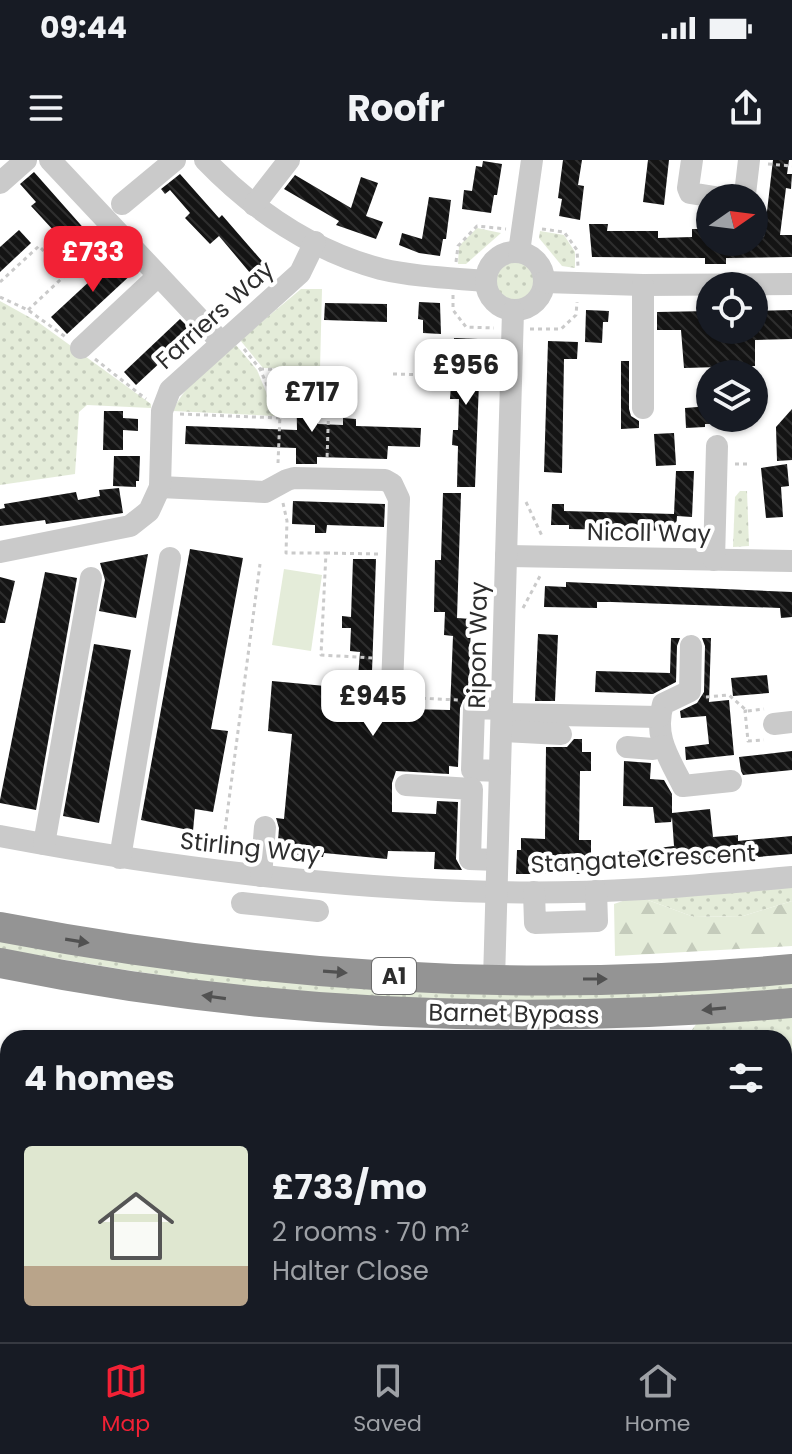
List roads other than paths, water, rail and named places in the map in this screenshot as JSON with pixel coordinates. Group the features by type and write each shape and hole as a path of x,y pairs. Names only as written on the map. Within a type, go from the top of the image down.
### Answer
{"highway":[{"name":"Barnet Bypass","path":"0,927 208,960 381,975 494,980 620,979 792,969"},
{"name":"Barnet Bypass","path":"0,963 229,999 402,1013 601,1016 792,1003"}],"street":[{"path":"0,183 26,160"},
{"path":"50,160 158,276 226,338"},
{"path":"122,204 175,160"},
{"path":"205,160 254,205 281,225 315,242 382,269 486,281"},
{"path":"254,205 289,160"},
{"path":"519,252 532,160"},
{"path":"692,160 688,188 690,193 696,194"},
{"path":"746,184 749,161"},
{"name":"Farriers Way","path":"160,487 162,414 170,390 300,273 315,242"},
{"path":"519,252 534,259 540,266 544,282 538,300 531,306 513,311 491,298 486,281 487,271 500,256 519,252"},
{"path":"81,348 158,276"},
{"path":"544,282 792,284"},
{"path":"643,285 643,408"},
{"name":"Ripon Way","path":"494,980 513,311"},
{"path":"714,560 717,446"},
{"path":"0,552 130,526 149,511 160,487 265,492 294,478 385,480 392,484 399,499 392,687"},
{"name":"Nicoll Way","path":"506,556 792,561"},
{"path":"120,858 170,558"},
{"path":"44,844 91,578"},
{"path":"691,646 690,691 663,704 659,717 660,741 683,786 731,781"},
{"path":"500,771 472,770 474,708 561,734"},
{"path":"502,718 659,717"},
{"path":"627,747 653,749 663,746"},
{"path":"406,785 472,789 470,859 497,860"},
{"path":"261,876 265,827"},
{"name":"Stirling Way","path":"0,836 219,873 496,892"},
{"name":"Stangate Crescent","path":"496,892 596,891 792,877"},
{"path":"242,903 308,910 301,881"},
{"path":"534,892 535,923 597,921 596,891"}]}
